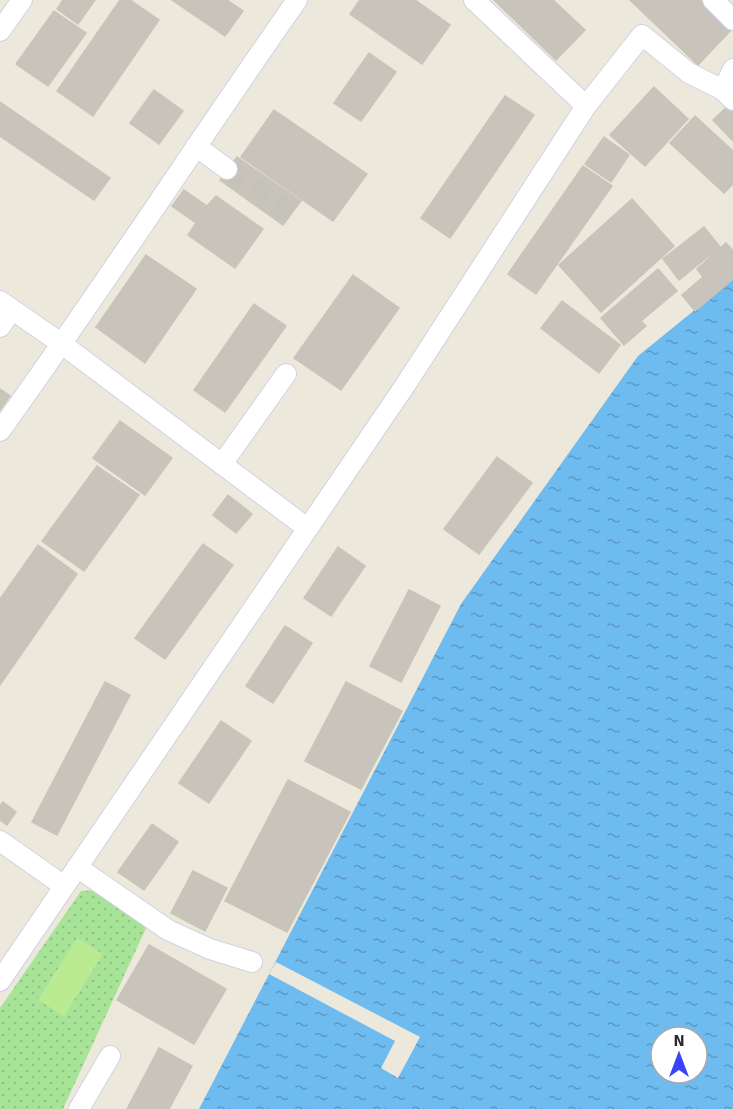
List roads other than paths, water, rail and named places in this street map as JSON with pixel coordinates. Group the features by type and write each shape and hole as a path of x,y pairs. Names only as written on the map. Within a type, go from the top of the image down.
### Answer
{"street":[{"path":"0,431 63,344 297,0"},
{"path":"474,0 586,106"},
{"path":"713,0 733,20"},
{"path":"0,31 20,1"},
{"path":"0,981 406,384 586,106 642,35 689,73 728,95 733,69"},
{"path":"196,146 227,169"},
{"path":"0,327 6,305 63,344 307,528"},
{"path":"222,464 286,374"},
{"path":"0,841 64,886"},
{"path":"77,867 168,930 210,950 252,962"},
{"path":"79,1109 110,1056"}],"water":[{"path":"733,279 733,1109 199,1109 461,604 638,356"}],"tunnel":[{"path":"227,169 291,214"}]}
